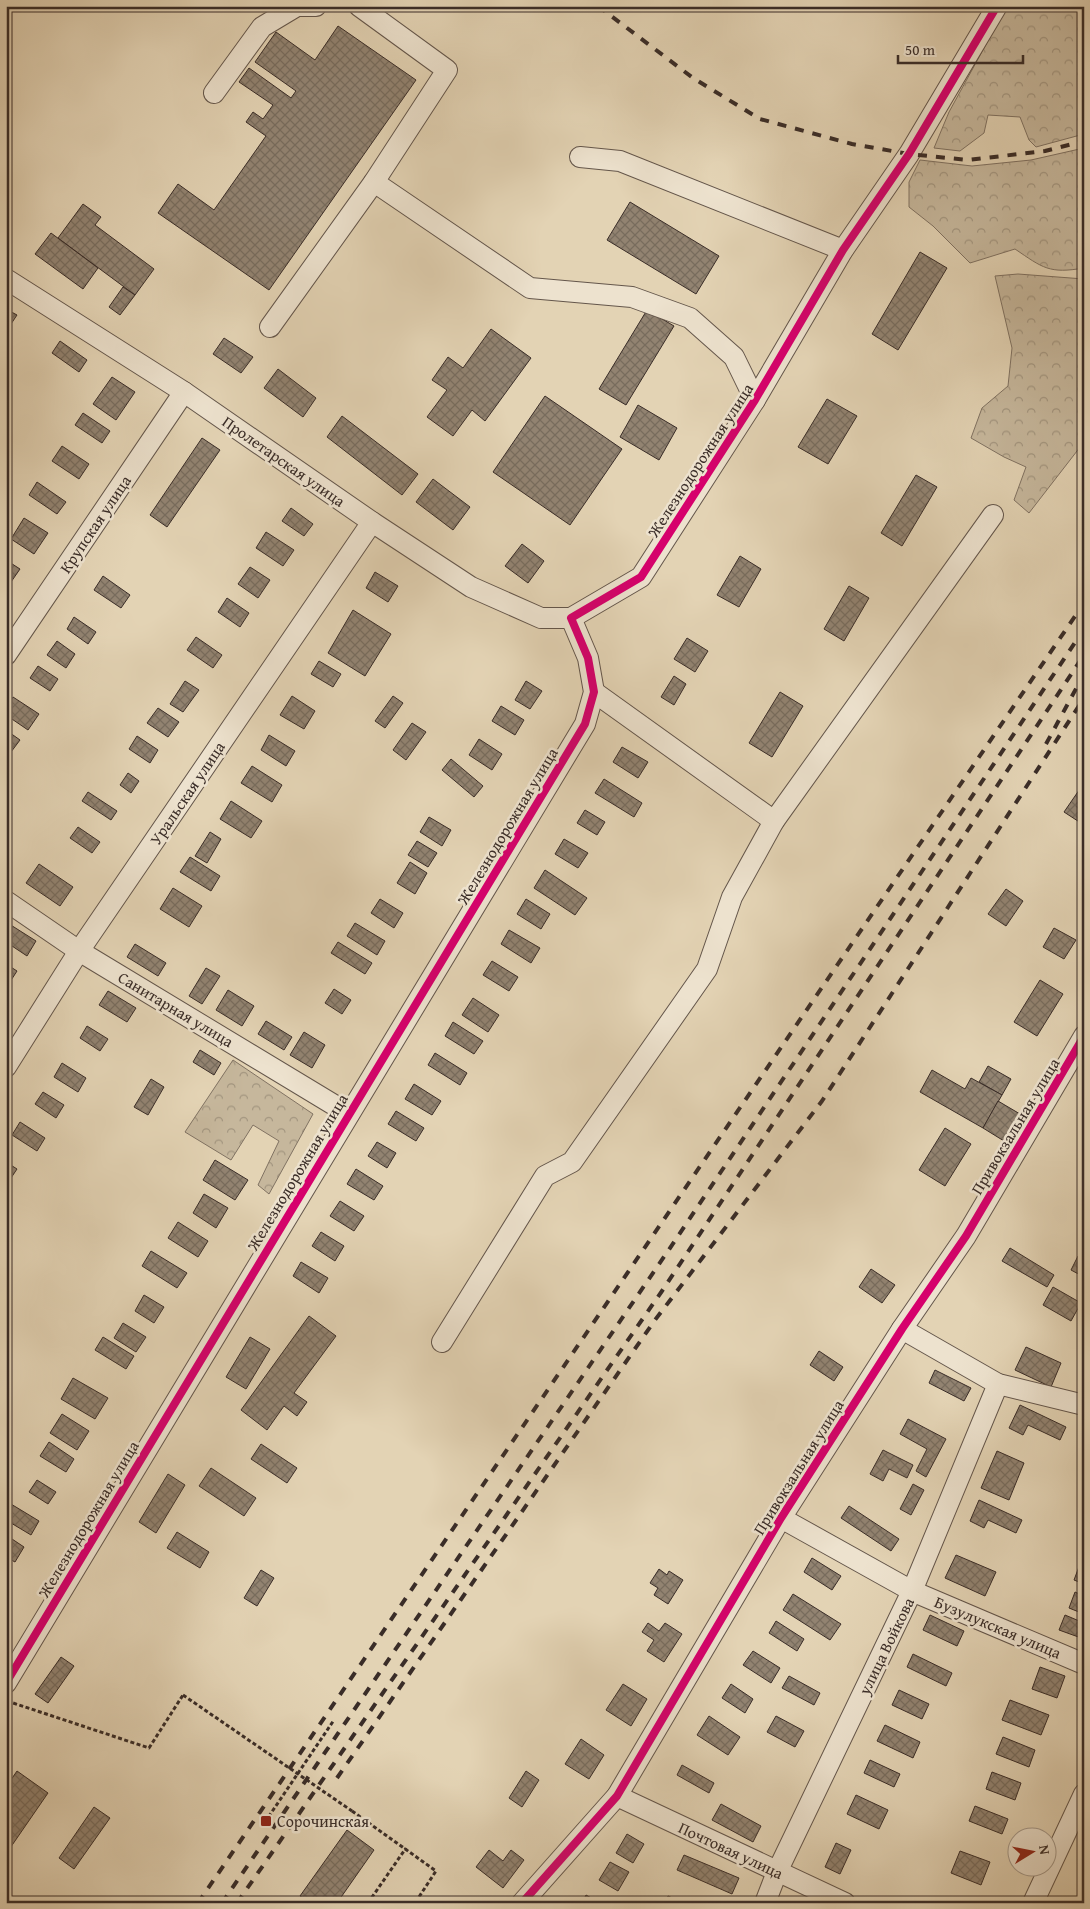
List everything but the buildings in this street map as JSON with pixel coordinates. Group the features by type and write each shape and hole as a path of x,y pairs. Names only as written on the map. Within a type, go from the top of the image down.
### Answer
{"street":[{"path":"214,93 262,27 297,6 316,6"},
{"path":"270,327 374,182 446,70 359,6"},
{"name":"Железнодорожная улица","path":"6,1683 585,724 594,692 588,658 571,618 641,577 755,400 843,250 909,154 997,6"},
{"path":"580,157 620,161 843,250"},
{"path":"374,182 530,288 632,296 690,318 734,357 755,400"},
{"name":"Пролетарская улица","path":"6,279 184,392 372,522 471,587 540,618 571,618"},
{"name":"Крупская улица","path":"6,655 184,392"},
{"path":"442,1342 545,1176 572,1162 707,969 732,897 774,821 993,515"},
{"name":"Уральская улица","path":"6,1067 79,950 372,522"},
{"path":"594,692 774,821"},
{"name":"Санитарная улица","path":"6,901 79,950 348,1114"},
{"name":"Привокзальная улица","path":"522,1903 617,1796 780,1518 902,1329 966,1236 1084,1036"},
{"path":"902,1329 998,1384 1084,1405"},
{"name":"улица Войкова","path":"765,1903 912,1591 998,1384"},
{"name":"Бузулукская улица","path":"780,1518 912,1591 1084,1664"},
{"path":"1033,1903 1084,1794"},
{"name":"Почтовая улица","path":"617,1796 846,1903"}],"path":[{"path":"6,1701 149,1748 183,1695 436,1870 415,1903"},
{"path":"265,1822 334,1720"},
{"path":"368,1903 406,1848"},
{"path":"371,1898 377,1903"}],"green space":[{"path":"1007,6 1084,6 1084,134 1036,147 1029,140 1020,117 988,115 984,133 960,151 934,148 949,112"},
{"path":"1084,148 1084,268 1054,270 1040,265 1015,249 970,263 933,226 909,207 909,182 920,160 972,166 1031,160"},
{"path":"1018,274 1084,279 1084,442 1029,513 1014,500 1026,467 971,438 982,408 1008,386 1012,348 995,276"},
{"path":"233,1060 313,1114 269,1194 258,1185 279,1141 253,1125 231,1160 185,1132"}],"railway":[{"path":"598,6 693,78 760,119 852,144 909,154 968,160 1045,151 1084,141"},
{"path":"198,1903 1084,603"},
{"path":"222,1903 668,1251 1084,629"},
{"path":"237,1903 662,1291 1084,655"},
{"path":"1046,744 1084,674"},
{"path":"337,1778 655,1320 822,1101 1084,698"}],"cycle path":[{"path":"6,1683 585,724 594,692 588,658 571,618 641,577 755,400 843,250 909,154 997,6"},
{"path":"522,1903 617,1796 781,1518 902,1329 966,1236 1084,1036"}],"place":[{"name":"Сорочинская","path":"266,1821"}]}
